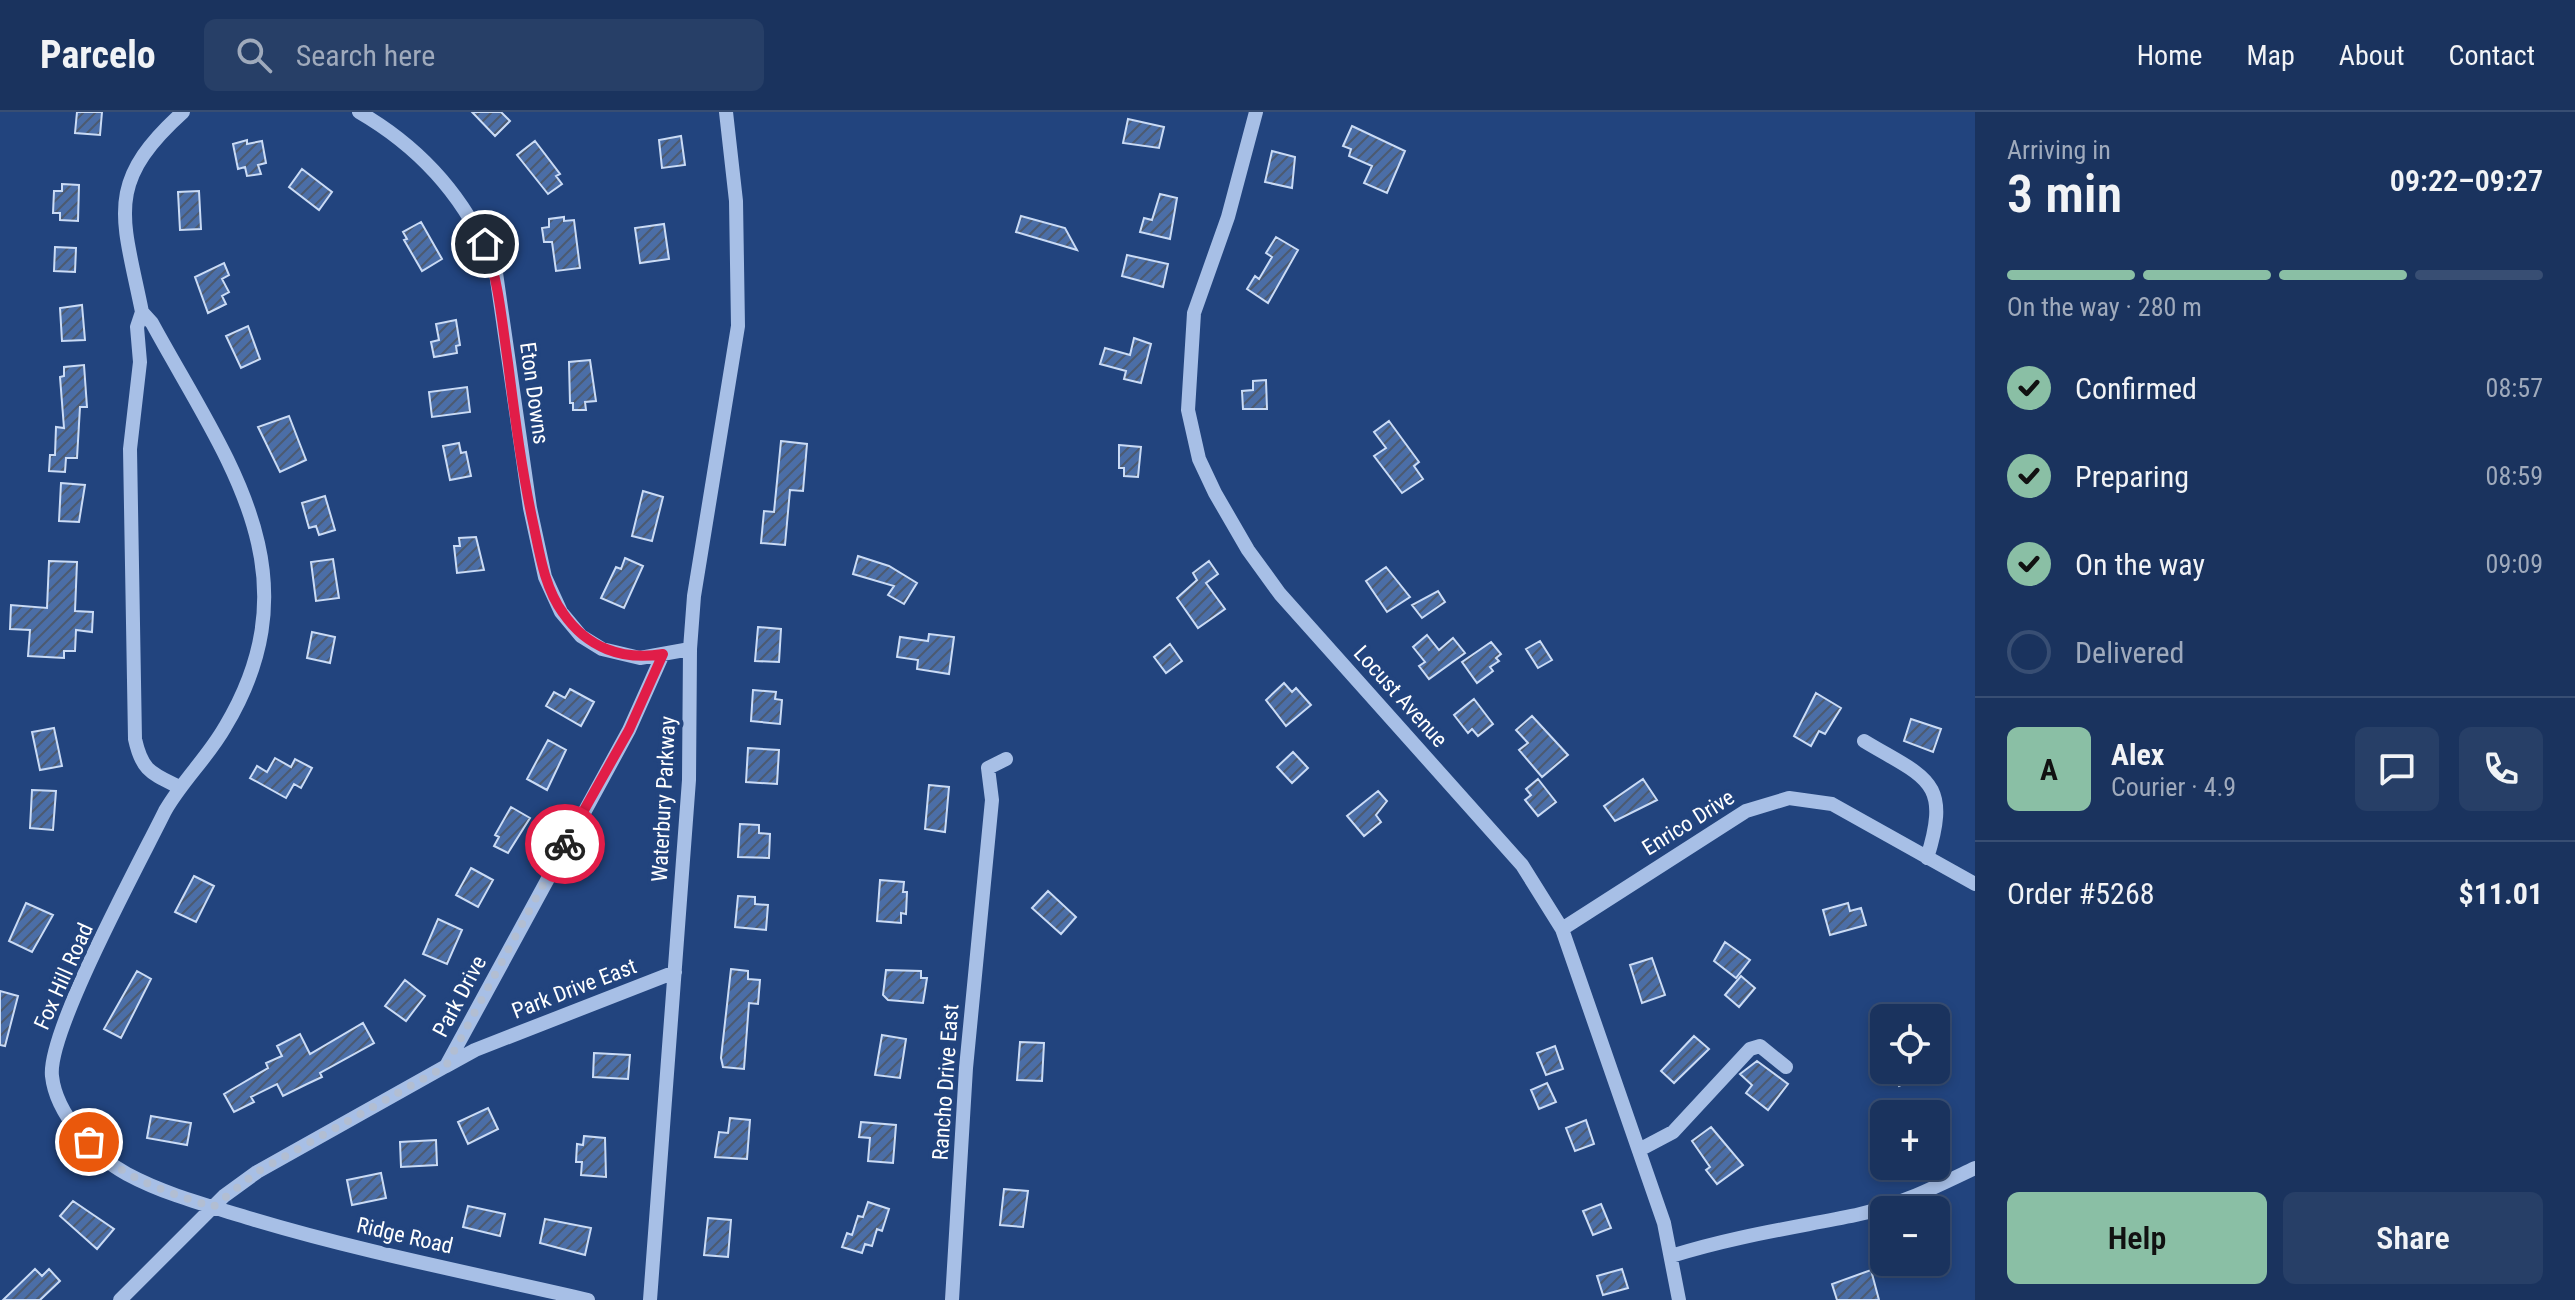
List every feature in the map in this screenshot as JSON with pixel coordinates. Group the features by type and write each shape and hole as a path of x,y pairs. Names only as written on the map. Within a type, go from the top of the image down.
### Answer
{"street":[{"name":"Fox Hill Road","path":"179,787 150,773 140,761 135,739 130,449 140,362 137,327 142,312 123,205 131,173 146,151 183,112"},
{"name":"Eton Downs","path":"359,112 421,155 456,197 485,244 496,273 530,508 545,577 561,612 581,636 602,649 640,658 663,654"},
{"name":"Waterbury Parkway","path":"650,1300 689,780 690,649 694,596 738,326 736,201 726,112"},
{"name":"Locust Avenue","path":"1256,112 1228,217 1194,313 1188,410 1199,459 1248,550 1280,594 1522,865 1562,929 1664,1223 1679,1300"},
{"name":"Fox Hill Road","path":"142,312 152,323 249,506 266,576 264,620 246,686 225,728 179,787 66,1016 53,1053 51,1075 57,1099 101,1157 161,1190 213,1207"},
{"path":"663,654 690,649"},
{"name":"Park Drive","path":"120,1300 213,1207 257,1172 446,1066 629,730 663,654"},
{"path":"1864,741 1919,774 1936,795 1939,821 1927,858"},
{"name":"Rancho Drive East","path":"952,1300 966,1068 992,800 988,768 1006,759"},
{"name":"Enrico Drive","path":"1562,929 1746,811 1780,800 1808,799 1832,804 1975,884"},
{"name":"Park Drive East","path":"446,1066 475,1050 675,972"},
{"path":"1639,1150 1673,1132 1750,1049 1760,1046 1786,1067"},
{"path":"1671,1256 1729,1237 1857,1215 1895,1204 1975,1168"},
{"name":"Ridge Road","path":"213,1207 295,1232 588,1300"}],"building":[{"path":"77,112 102,112 100,135 75,133"},
{"path":"472,112 501,112 510,121 495,136"},
{"path":"1128,119 1164,127 1159,148 1123,143"},
{"path":"1352,126 1405,151 1387,193 1364,183 1372,166 1349,156 1351,149 1343,146"},
{"path":"681,136 685,165 662,168 659,140"},
{"path":"247,140 247,144 262,141 266,163 258,165 261,174 247,176 245,167 238,169 233,144"},
{"path":"535,141 560,174 556,176 562,184 548,194 517,155"},
{"path":"1272,151 1295,157 1292,188 1265,182"},
{"path":"302,169 332,192 319,210 289,187"},
{"path":"62,184 79,185 78,221 60,220 60,213 53,213 54,191 62,191"},
{"path":"199,191 201,229 180,230 178,192"},
{"path":"1160,194 1177,198 1170,239 1140,232 1144,218 1152,220"},
{"path":"1021,216 1065,228 1077,250 1016,232"},
{"path":"564,217 564,221 574,220 580,268 556,271 552,242 544,242 542,228 549,227 549,219"},
{"path":"421,222 442,259 422,271 404,240 407,239 403,232"},
{"path":"664,224 669,259 640,263 635,228"},
{"path":"1276,237 1298,250 1268,303 1247,289 1255,276 1259,279 1272,257 1266,253"},
{"path":"55,247 76,248 75,272 54,271"},
{"path":"1127,255 1168,264 1163,287 1122,276"},
{"path":"224,263 229,275 222,279 229,292 222,296 226,304 208,313 195,277"},
{"path":"82,305 85,340 62,341 60,308"},
{"path":"456,320 460,345 456,346 457,353 434,357 431,342 439,340 436,324"},
{"path":"248,326 260,359 241,368 226,336"},
{"path":"1134,338 1151,344 1141,383 1124,379 1126,371 1100,364 1105,348 1130,355"},
{"path":"590,360 596,401 585,402 586,410 573,410 573,403 570,403 569,362"},
{"path":"84,365 87,407 80,407 77,458 66,458 65,472 49,471 50,455 55,455 56,427 64,428 60,377 64,376 64,367"},
{"path":"1266,380 1267,409 1243,409 1242,391 1253,390 1253,381"},
{"path":"467,387 470,412 432,417 429,392"},
{"path":"289,416 306,460 280,472 258,427"},
{"path":"1389,421 1419,462 1414,466 1423,479 1402,493 1374,456 1386,448 1374,432"},
{"path":"781,441 807,444 803,491 790,490 785,545 761,543 764,511 774,512"},
{"path":"459,443 461,453 466,452 471,476 450,480 443,446"},
{"path":"1119,445 1141,447 1138,477 1124,476 1124,468 1119,468"},
{"path":"61,483 85,485 79,522 59,521"},
{"path":"643,491 663,497 652,541 632,536"},
{"path":"325,496 335,530 319,535 316,526 309,528 302,503"},
{"path":"476,537 484,570 457,573 454,546 460,546 459,538"},
{"path":"858,556 889,566 917,583 904,604 888,595 894,586 853,574"},
{"path":"625,558 643,566 624,608 601,598 616,567 621,569"},
{"path":"333,559 339,598 316,601 311,562"},
{"path":"49,561 77,562 75,611 93,612 92,632 76,630 75,651 64,651 64,658 28,656 30,630 10,629 11,605 47,608"},
{"path":"1209,561 1218,574 1206,583 1225,609 1198,628 1177,598 1197,580 1193,573"},
{"path":"1386,567 1410,597 1387,612 1366,581"},
{"path":"1438,591 1445,602 1422,618 1412,605"},
{"path":"758,627 781,629 779,662 755,661"},
{"path":"312,632 335,637 330,663 307,658"},
{"path":"929,634 954,637 949,674 917,669 918,660 897,657 900,637 928,641"},
{"path":"1427,635 1439,650 1453,638 1465,653 1429,679 1419,666 1425,662 1413,647"},
{"path":"1540,641 1552,660 1538,668 1526,649"},
{"path":"1491,642 1501,654 1496,658 1499,661 1490,667 1493,671 1477,683 1462,662"},
{"path":"1170,644 1182,661 1166,673 1154,657"},
{"path":"1284,683 1292,692 1296,688 1311,705 1286,726 1266,700"},
{"path":"570,689 594,702 581,726 546,706 554,692 565,698"},
{"path":"753,690 776,692 775,699 782,700 780,724 751,721"},
{"path":"1816,693 1841,708 1825,734 1819,731 1811,746 1794,736"},
{"path":"1474,699 1493,724 1478,736 1472,729 1468,733 1454,715"},
{"path":"1532,716 1568,755 1542,777 1519,750 1528,743 1516,730"},
{"path":"1911,719 1941,729 1933,752 1904,741"},
{"path":"54,728 62,766 40,770 32,732"},
{"path":"548,740 566,750 547,790 527,779"},
{"path":"748,748 779,750 777,784 746,782"},
{"path":"1293,752 1308,768 1292,783 1277,767"},
{"path":"275,758 291,767 295,759 312,768 301,788 294,784 286,798 250,778 257,766 267,772"},
{"path":"1538,779 1556,802 1538,816 1525,800 1531,795 1526,789"},
{"path":"1643,779 1657,800 1615,821 1604,806"},
{"path":"929,785 949,787 945,832 925,829"},
{"path":"32,790 56,791 53,830 30,828"},
{"path":"1378,791 1387,801 1376,815 1381,822 1364,836 1347,816"},
{"path":"511,807 530,818 508,853 494,846 499,837 495,835"},
{"path":"740,824 759,825 759,833 770,834 769,858 738,857"},
{"path":"471,868 493,880 478,907 456,895"},
{"path":"194,876 214,886 196,922 175,912"},
{"path":"880,880 904,882 906,914 901,913 901,923 877,921"},
{"path":"1048,891 1076,917 1061,934 1032,908"},
{"path":"738,896 755,897 755,904 768,905 766,930 735,927"},
{"path":"26,903 53,915 32,952 9,941"},
{"path":"1848,903 1850,911 1861,908 1866,925 1830,935 1823,910"},
{"path":"438,919 462,930 447,964 423,954"},
{"path":"1725,942 1750,960 1736,978 1714,961"},
{"path":"1652,958 1665,995 1642,1003 1630,965"},
{"path":"731,969 748,971 748,979 760,980 758,1004 749,1003 744,1069 723,1067 721,1058"},
{"path":"886,970 921,971 921,978 927,978 923,1003 888,1000 883,995"},
{"path":"137,971 151,979 121,1038 104,1029"},
{"path":"1741,976 1755,988 1739,1007 1725,995"},
{"path":"405,980 425,996 406,1021 385,1006"},
{"path":"0,991 18,996 5,1046 0,1045"},
{"path":"363,1023 374,1043 320,1073 322,1077 283,1096 277,1084 251,1097 254,1102 234,1112 224,1094 268,1068 266,1063 282,1056 277,1046 300,1034 310,1054"},
{"path":"882,1035 906,1039 900,1078 875,1075"},
{"path":"1694,1036 1709,1049 1674,1083 1661,1071"},
{"path":"1020,1042 1044,1043 1042,1081 1017,1080"},
{"path":"1555,1046 1563,1069 1546,1075 1537,1053"},
{"path":"594,1053 630,1055 628,1079 593,1077"},
{"path":"1757,1061 1788,1084 1768,1110 1746,1093 1752,1085 1740,1074"},
{"path":"1547,1083 1556,1102 1539,1109 1531,1090"},
{"path":"488,1108 498,1129 468,1144 458,1122"},
{"path":"151,1116 191,1123 187,1145 147,1138"},
{"path":"730,1118 750,1120 747,1159 715,1157 719,1132 728,1133"},
{"path":"1586,1120 1594,1144 1575,1151 1566,1128"},
{"path":"861,1122 896,1125 893,1163 868,1161 870,1138 859,1137"},
{"path":"1711,1127 1743,1165 1717,1184 1706,1170 1710,1167 1692,1141"},
{"path":"584,1136 605,1138 606,1177 581,1175 582,1162 576,1162 577,1144 583,1145"},
{"path":"436,1140 437,1165 401,1167 400,1142"},
{"path":"381,1173 386,1198 352,1205 347,1180"},
{"path":"1004,1189 1028,1191 1023,1227 1000,1225"},
{"path":"73,1201 114,1229 97,1249 60,1216"},
{"path":"868,1202 889,1209 882,1231 877,1229 872,1246 865,1244 862,1253 842,1247 847,1233 852,1235 858,1216 863,1217"},
{"path":"1601,1204 1611,1228 1593,1235 1583,1211"},
{"path":"468,1206 505,1214 500,1236 463,1227"},
{"path":"708,1218 731,1220 728,1257 704,1255"},
{"path":"545,1219 591,1228 585,1255 540,1243"},
{"path":"35,1269 42,1276 49,1269 60,1281 40,1300 3,1300"},
{"path":"1622,1269 1628,1288 1603,1295 1597,1276"},
{"path":"1870,1270 1879,1300 1837,1300 1832,1284"}],"way so far":[{"path":"89,1142 101,1157 125,1173 161,1190 213,1207 257,1172 446,1066 565,844"}],"route":[{"path":"485,244 496,273 515,417 545,577 561,612 581,636 602,649 640,658 663,654 629,730 565,844"}]}
